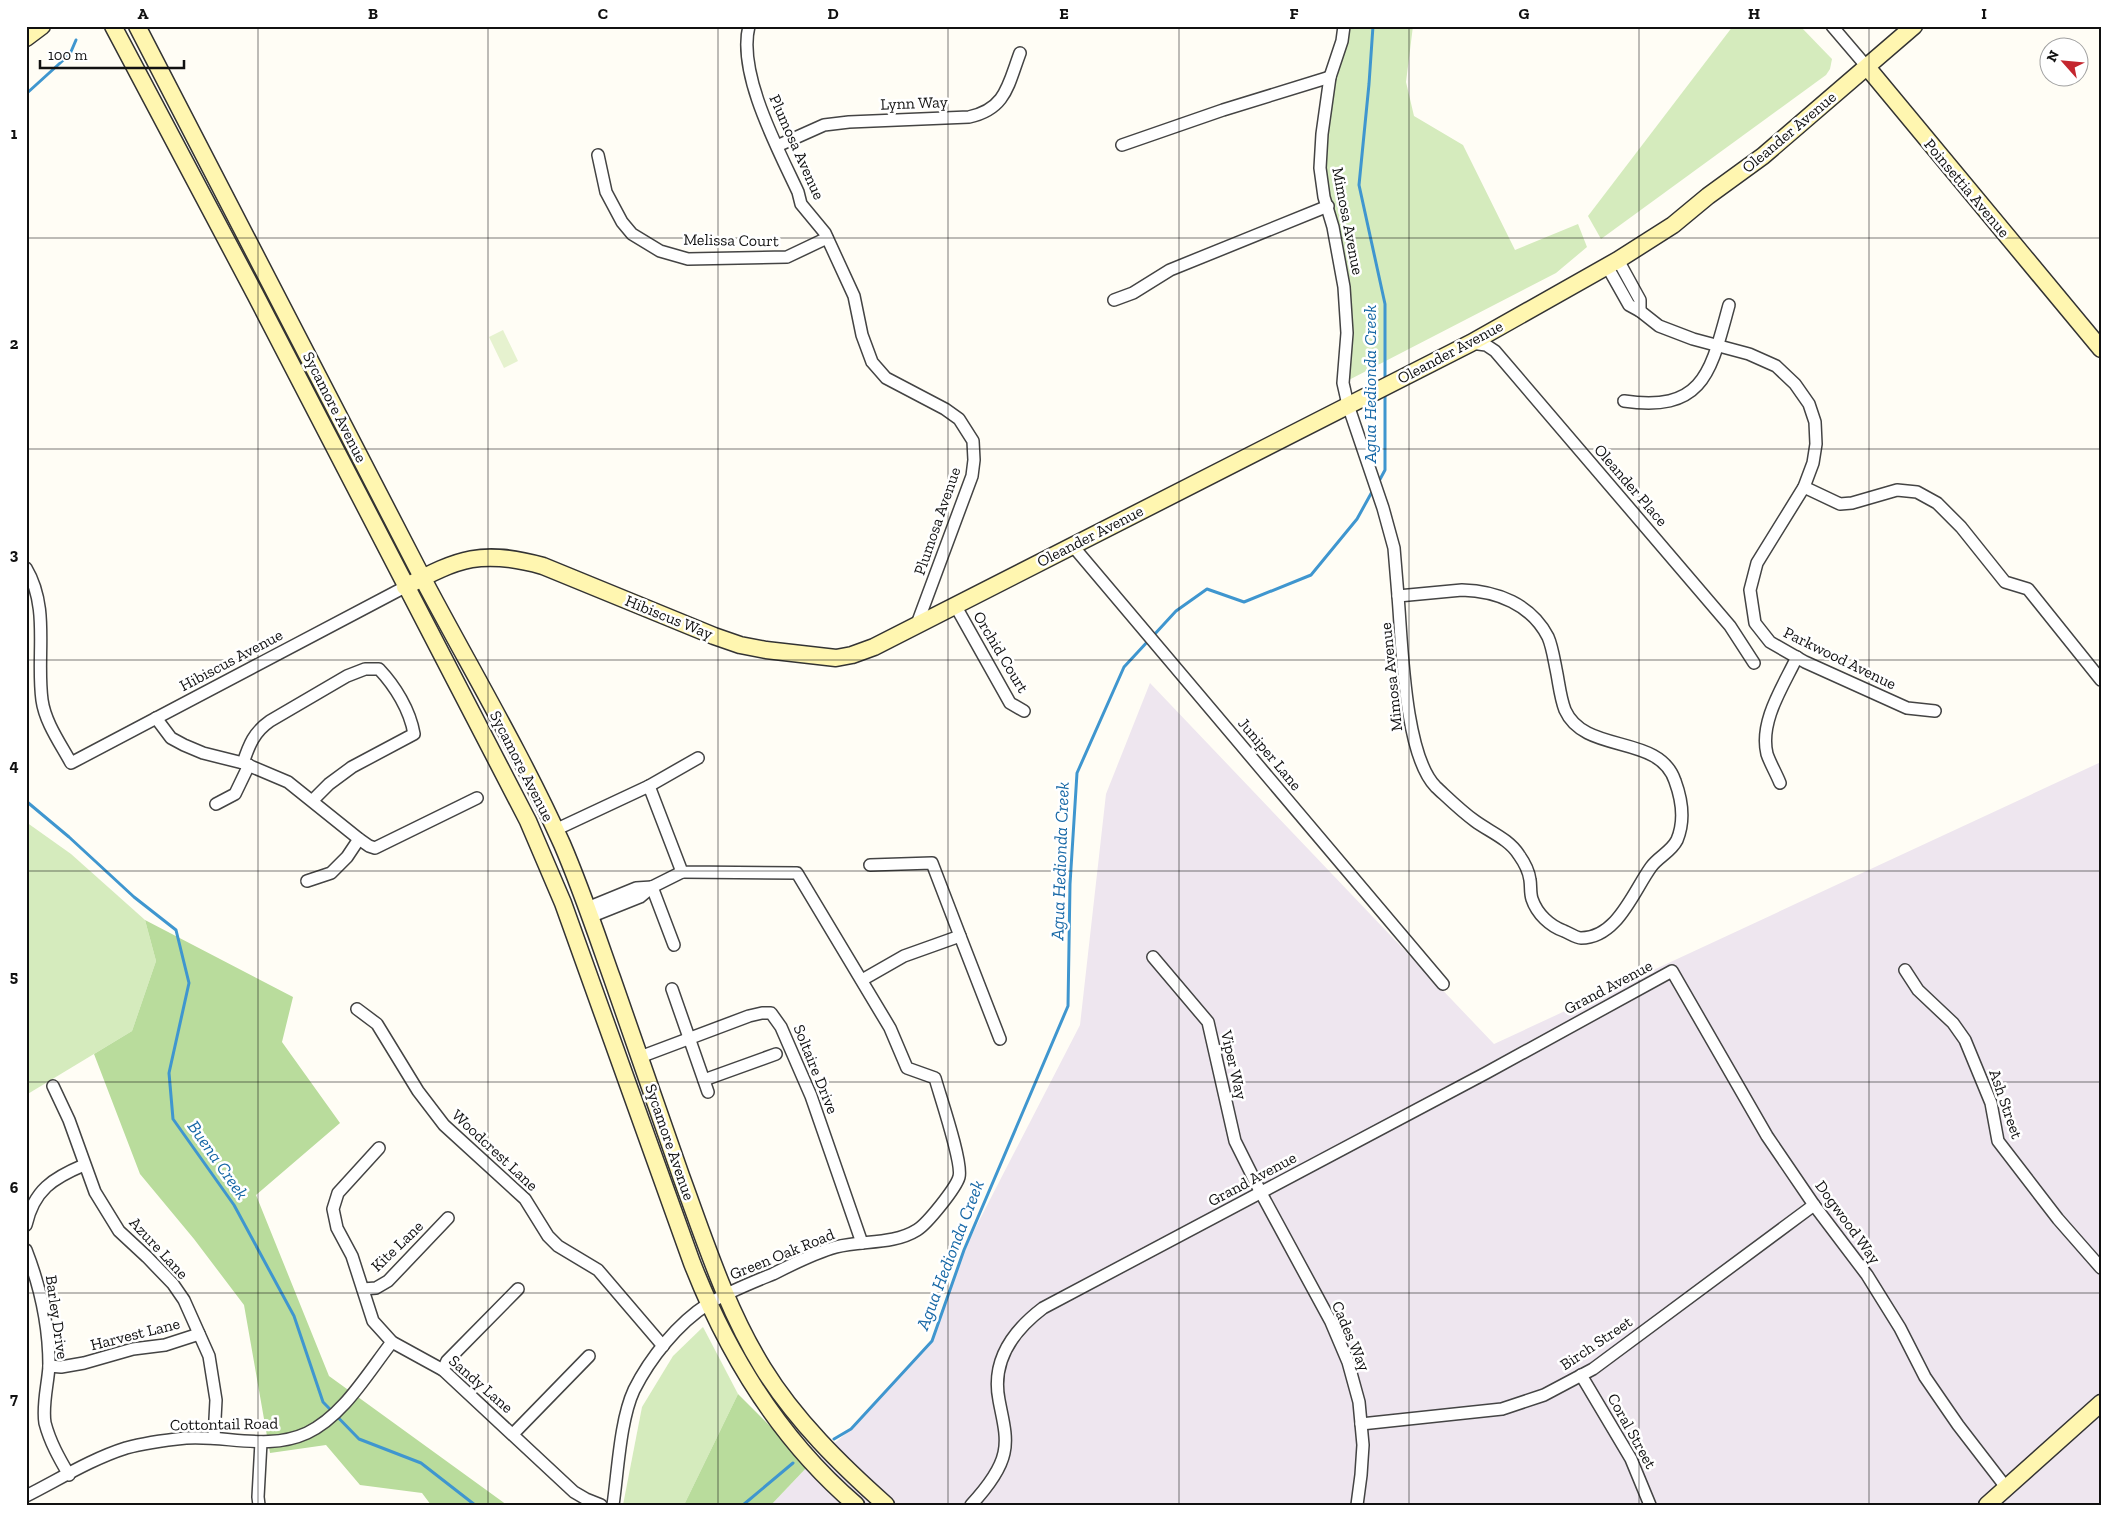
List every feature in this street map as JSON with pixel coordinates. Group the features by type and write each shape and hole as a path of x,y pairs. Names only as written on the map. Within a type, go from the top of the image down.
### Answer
{"main road":[{"path":"26,38 42,26"},
{"name":"Sycamore Avenue","path":"114,26 255,294 522,810 543,855 563,903 708,1304 728,1345 750,1382 780,1424 811,1460 856,1505"},
{"name":"Sycamore Avenue","path":"137,26 555,830 589,912 725,1295 745,1336 765,1372 794,1411 825,1446 886,1505"},
{"name":"Oleander Avenue","path":"917,624 1471,343 1612,263 1673,225 1708,196 1763,156 1914,26"},
{"name":"Poinsettia Avenue","path":"1867,67 2101,349"},
{"name":"Hibiscus Way","path":"405,587 461,560 490,556 518,559 543,566 740,645 836,658 852,655 874,647 917,624"},
{"path":"1986,1505 2005,1486 2101,1403"}],"street":[{"name":"Plumosa Avenue","path":"749,26 746,36 750,71 757,96 798,192 801,204 827,238 854,296 862,335 872,362 886,378 945,409 959,419 973,441 974,460 972,476 917,624"},
{"name":"Mimosa Avenue","path":"1344,26 1342,41 1330,77 1322,134 1320,168 1324,197 1328,206 1344,287 1347,333 1343,383 1348,405 1383,508 1394,548 1398,596 1410,727 1424,771 1434,784 1473,820 1512,845 1520,856 1530,877 1532,899 1544,920 1557,929 1580,938 1603,932 1617,918 1652,865 1670,850 1677,840 1682,820 1682,804 1674,778 1668,768 1650,753 1610,742 1583,730 1571,720 1562,698 1548,638 1528,611 1506,597 1476,590 1398,596"},
{"name":"Poinsettia Avenue","path":"1832,26 1867,67"},
{"name":"Lynn Way","path":"777,146 824,125 849,122 969,117 984,114 995,107 1004,95 1020,53"},
{"path":"1122,145 1222,110 1330,77"},
{"name":"Melissa Court","path":"598,155 606,192 622,222 632,234 660,251 688,259 787,258 827,238"},
{"path":"1114,300 1134,293 1170,270 1328,206"},
{"name":"Parkwood Avenue","path":"1612,263 1628,305 1640,311 1659,326 1717,346 1749,354 1776,366 1795,384 1809,404 1815,422 1816,444 1813,463 1804,487 1757,563 1750,590 1755,623 1770,642 1797,657 1907,708 1935,711"},
{"path":"1624,401 1648,404 1667,402 1684,396 1708,372 1729,305"},
{"name":"Oleander Place","path":"1471,343 1486,345 1495,351 1730,626 1754,663"},
{"path":"1804,487 1840,504 1852,503 1897,490 1917,492 1937,503 1961,527 2005,582 2028,589 2101,680"},
{"name":"Juniper Lane","path":"1072,545 1443,984"},
{"name":"Hibiscus Avenue","path":"26,568 35,582 40,602 42,701 48,720 71,763 405,587"},
{"name":"Orchid Court","path":"955,605 1010,703 1024,711"},
{"path":"1780,783 1767,754 1766,728 1770,714 1797,657"},
{"path":"216,804 235,794 253,737 260,728 348,676 365,669 379,669 399,696 412,721 414,734 346,771 313,800"},
{"path":"156,718 171,738 184,745 203,753 246,764 288,782 313,800 368,846 375,848 477,798"},
{"path":"555,830 650,786 698,758"},
{"path":"650,786 682,872"},
{"path":"307,880 331,873 347,856 359,839"},
{"path":"870,865 932,862 1000,1039"},
{"path":"589,912 640,897 652,886 682,872 797,873 862,980 904,956 960,936"},
{"path":"652,886 674,945"},
{"name":"Viper Way","path":"1153,957 1208,1022 1235,1140 1261,1193"},
{"name":"Ash Street","path":"1905,970 1918,990 1953,1023 1965,1040 1991,1103 1998,1141 2058,1219 2101,1268"},
{"name":"Grand Avenue","path":"971,1505 995,1474 1004,1454 1006,1436 997,1391 998,1370 1003,1353 1014,1335 1027,1320 1043,1308 1261,1193 1672,971"},
{"name":"Dogwood Way","path":"1672,971 1767,1136 1814,1205 1866,1275 1900,1328 1925,1377 1958,1425 2005,1486"},
{"name":"Green Oak Road","path":"708,1304 812,1256 836,1247 883,1241 918,1230 946,1199 959,1177 958,1161 935,1078 907,1068 890,1028 862,980"},
{"path":"672,989 708,1092"},
{"name":"Woodcrest Lane","path":"357,1009 377,1024 418,1091 444,1125 525,1199 548,1236 558,1246 598,1270 663,1346"},
{"name":"Soltaire Drive","path":"640,1057 749,1016 772,1013 781,1026 811,1096 862,1243"},
{"path":"704,1080 776,1054"},
{"name":"Azure Lane","path":"53,1086 70,1120 84,1165 95,1192 120,1231 173,1284 184,1300 209,1356 216,1400 214,1438"},
{"name":"Sandy Lane","path":"379,1148 338,1193 333,1209 337,1228 352,1256 373,1321 392,1342 443,1370 574,1492 602,1505"},
{"path":"26,1225 37,1196 59,1176 84,1165"},
{"name":"Cades Way","path":"1261,1193 1331,1322 1348,1362 1359,1402 1363,1445 1362,1475 1357,1505"},
{"name":"Birch Street","path":"1361,1424 1502,1409 1544,1395 1593,1369 1814,1205"},
{"name":"Kite Lane","path":"363,1289 376,1288 388,1281 448,1218"},
{"name":"Barley Drive","path":"26,1250 36,1278 47,1339 48,1366 45,1420 51,1443 69,1475"},
{"path":"443,1370 447,1362 518,1289"},
{"path":"613,1505 625,1418 633,1391 643,1373 663,1346 689,1318 708,1304"},
{"name":"Harvest Lane","path":"48,1366 61,1367 84,1363 133,1349 164,1345 199,1334"},
{"name":"Cottontail Road","path":"26,1496 126,1448 185,1438 214,1438 271,1443 305,1434 323,1424 346,1401 392,1342"},
{"path":"512,1434 589,1356"},
{"name":"Coral Street","path":"1581,1375 1631,1459 1650,1505"},
{"path":"259,1505 261,1442"}],"shaded area":[{"path":"1150,683 1494,1044 2101,762 2101,1505 771,1505 809,1465 851,1429 932,1341 964,1250 1080,1025 1106,794"}],"green space":[{"path":"1344,26 1413,26 1406,82 1414,116 1463,145 1515,250 1578,224 1587,247 1556,273 1343,383 1347,333 1320,168"},
{"path":"1733,26 1800,26 1832,59 1830,69 1826,75 1601,239 1588,216"},
{"path":"503,330 518,361 504,368 489,337"},
{"path":"26,822 71,854 145,920 156,961 132,1031 26,1095"},
{"path":"145,920 293,997 282,1042 340,1123 256,1195 329,1376 507,1505 431,1505 422,1493 360,1485 326,1445 270,1453 244,1305 194,1239 140,1174 94,1054 132,1031 156,961"},
{"path":"703,1327 738,1394 684,1505 623,1505 642,1407 673,1356"},
{"path":"738,1394 809,1465 771,1505 684,1505"}],"waterway":[{"name":"Agua Hedionda Creek","path":"1373,26 1359,185 1385,304 1385,380"},
{"name":"Buena Creek","path":"26,94 70,54 76,40"},
{"name":"Agua Hedionda Creek","path":"1378,483 1385,470 1385,393"},
{"name":"Agua Hedionda Creek","path":"1153,636 1176,611 1207,589 1244,602 1311,575 1357,519 1373,490"},
{"name":"Agua Hedionda Creek","path":"834,1439 851,1429 932,1341 964,1250 1068,1006 1070,884 1077,773 1124,667 1149,640"},
{"name":"Buena Creek","path":"26,801 69,837 134,897 176,930 189,983 169,1073 173,1119 234,1205 294,1316 323,1402 359,1439 421,1463 475,1505"},
{"name":"Agua Hedionda Creek","path":"743,1505 793,1463"}]}
